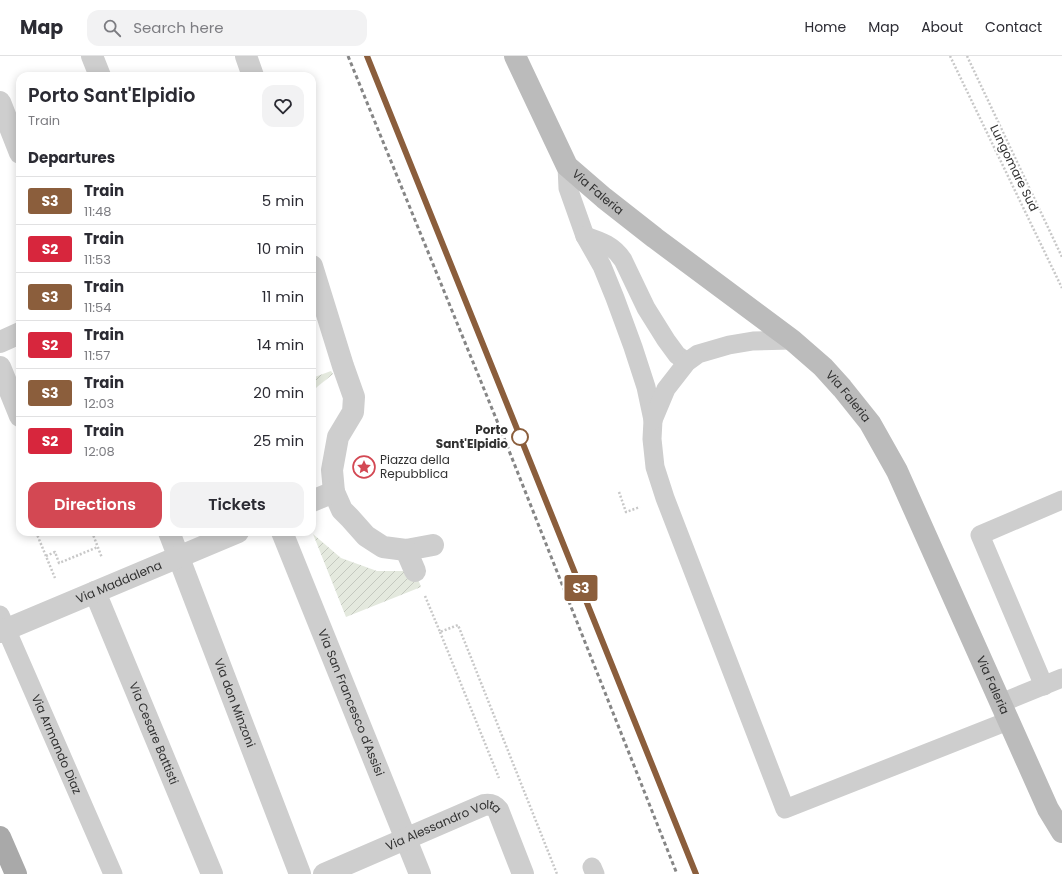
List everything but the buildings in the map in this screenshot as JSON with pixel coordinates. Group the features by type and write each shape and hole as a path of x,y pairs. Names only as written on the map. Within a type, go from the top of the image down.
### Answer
{"main road":[{"path":"0,838 16,874"}],"street":[{"path":"92,56 98,72"},
{"path":"246,56 252,72"},
{"name":"Via Faleria","path":"515,56 567,166 632,220 792,340 828,372 870,423 897,471 1048,809 1062,832"},
{"path":"0,102 16,143"},
{"path":"316,279 354,397 352,412 338,437 332,470 334,492 342,510 366,536 383,546 406,550 433,545"},
{"path":"0,342 16,335"},
{"path":"0,367 16,406"},
{"path":"316,499 334,492"},
{"name":"Via don Minzoni","path":"171,536 300,874"},
{"name":"Via Maddalena","path":"2,626 95,592 229,536"},
{"name":"Via San Francesco d'Assisi","path":"284,536 420,874"},
{"path":"406,550 415,571"},
{"name":"Via Cesare Battisti","path":"95,592 212,874"},
{"name":"Via Alessandro Volta","path":"324,874 484,805 490,804 495,806 498,810 524,874"}],"lane":[{"path":"567,166 568,188 585,236 602,266 615,298 633,347 654,420"},
{"path":"585,236 601,241 619,254 646,308 666,340 677,355 687,362"},
{"path":"792,340 753,341 729,345 698,354 687,362 666,388 654,420 652,439 655,467 665,498 785,809 1004,712 1044,686 1062,678"},
{"path":"1044,686 980,535 1062,500"},
{"name":"Via Armando Diaz","path":"2,626 112,874"}],"path":[{"name":"Lungomare Sud","path":"950,56 1062,288"},
{"name":"Lungomare Sud","path":"967,56 1062,257"},
{"path":"619,492 626,512"},
{"path":"38,536 56,578"},
{"path":"94,536 102,558"},
{"path":"46,556 55,552 59,563 98,547"},
{"path":"424,593 506,793 498,810"},
{"path":"440,632 458,625 557,874"}],"shaded area":[{"path":"331,371 333,374 316,388 316,377"},
{"path":"314,536 341,558 377,571 415,571 421,587 346,617"}],"railway":[{"path":"348,56 504,438 677,874"},
{"path":"367,56 696,874"}],"train":[{"name":"S3","path":"367,56 696,874"}],"place":[{"name":"Porto Sant'Elpidio","path":"520,437"},
{"name":"Piazza della Repubblica","path":"364,467"}]}
